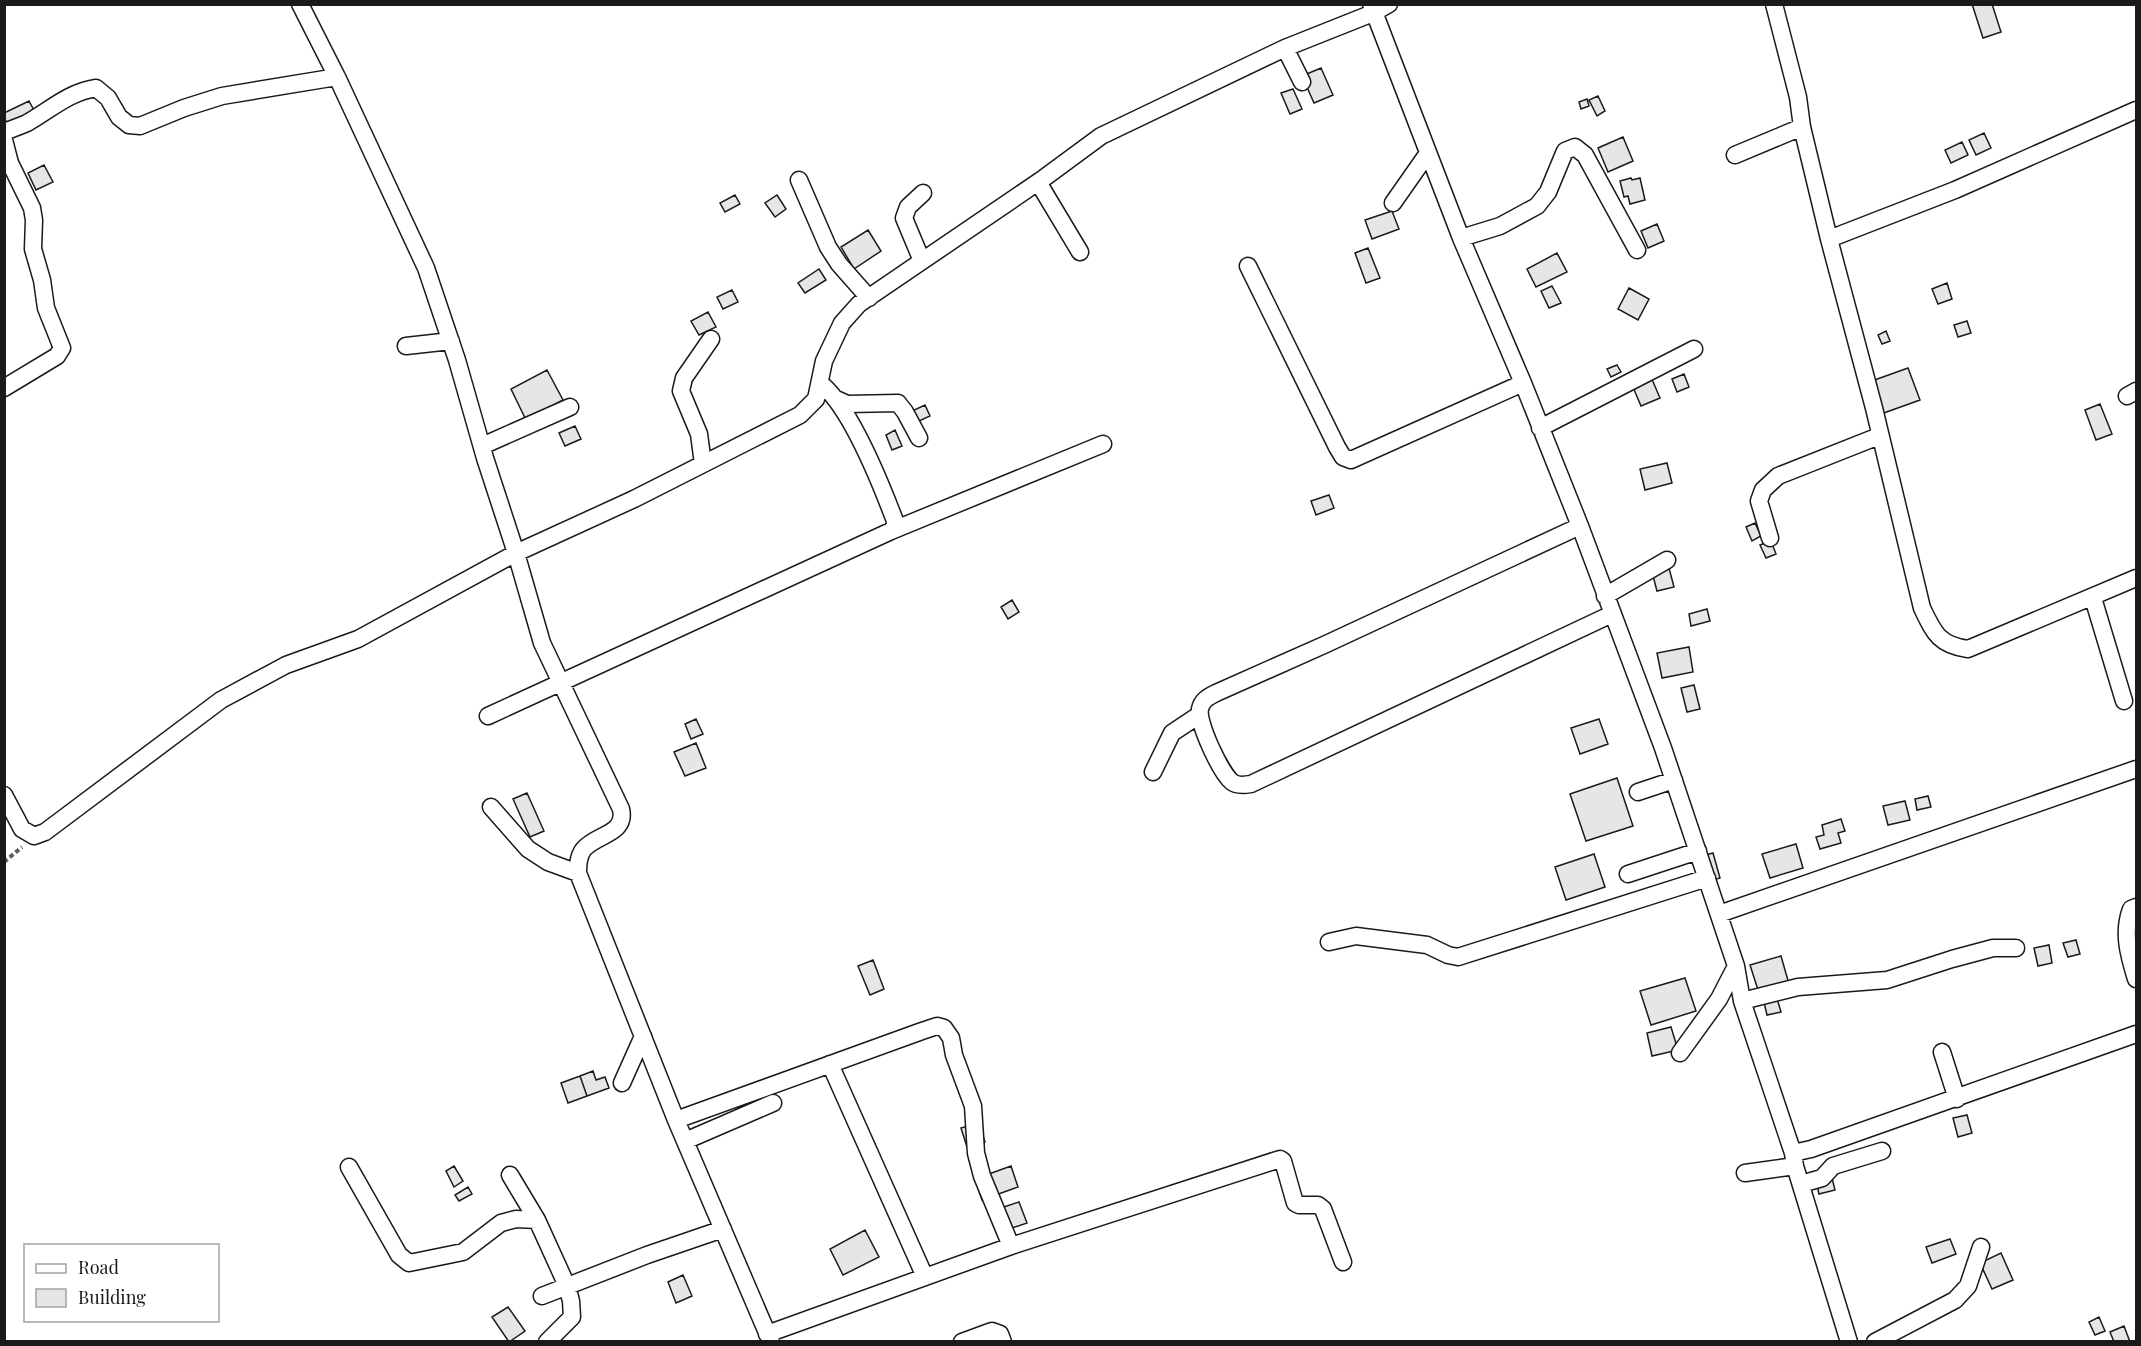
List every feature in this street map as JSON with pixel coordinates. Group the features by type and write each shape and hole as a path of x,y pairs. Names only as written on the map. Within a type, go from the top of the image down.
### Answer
{"street":[{"path":"300,4 337,77 426,268 451,341 542,644 621,809 623,817 619,826 583,849 578,860 578,873 676,1120 769,1338 1011,1246 1280,1159 1283,1161 1295,1203 1318,1205 1323,1209 1343,1262"},
{"path":"4,795 22,829 34,836 45,832 221,700 286,664 358,639 516,553 634,499 800,415 816,399 824,361 842,323 859,304 1038,182 1101,136 1285,48 1372,9 1389,4"},
{"path":"1774,4 1798,98 1802,126 1829,239 1922,608 1934,633 1944,642 1968,649 2136,578"},
{"path":"1372,9 1461,238 1523,383 1580,526 1674,780 1736,966 1742,1001 1794,1159 1849,1341"},
{"path":"1285,48 1302,82"},
{"path":"4,132 26,123 83,90 96,88 108,98 119,117 129,125 140,126 222,96 337,77"},
{"path":"1829,239 1955,190 2136,110"},
{"path":"1735,155 1802,126"},
{"path":"4,140 10,163 32,208 33,249 42,280 46,308 62,348 57,356 4,388"},
{"path":"1461,238 1500,226 1538,206 1548,192 1565,150 1575,147 1585,155 1637,250"},
{"path":"1393,203 1428,153"},
{"path":"799,180 828,247 839,264 869,298"},
{"path":"1038,182 1080,252"},
{"path":"922,261 904,218 908,207 923,192"},
{"path":"1248,266 1343,457 1351,460 1523,383"},
{"path":"703,464 699,434 681,391 684,378 711,339"},
{"path":"406,346 451,341"},
{"path":"1540,428 1694,349"},
{"path":"820,383 836,399 852,424 895,520 895,526 891,531"},
{"path":"836,399 847,404 898,403 919,438"},
{"path":"482,447 570,407"},
{"path":"1770,538 1759,501 1763,490 1778,476 1879,436"},
{"path":"488,716 891,531 1103,444"},
{"path":"1580,526 1216,693 1204,699 1199,715 1221,767 1233,783 1251,784 1612,614"},
{"path":"1605,596 1667,560"},
{"path":"2093,598 2124,702"},
{"path":"1153,771 1172,733 1199,715"},
{"path":"1719,914 2136,769"},
{"path":"1638,792 1674,780"},
{"path":"491,807 528,849 548,862 578,873"},
{"path":"1628,874 1698,851"},
{"path":"1329,942 1356,936 1427,945 1458,957 1707,878"},
{"path":"2136,907 2131,909 2127,920 2126,936 2128,954 2136,980"},
{"path":"1742,1001 1798,987 1887,980 1993,948 2016,948"},
{"path":"1680,1053 1719,999 1736,966"},
{"path":"676,1120 937,1026 944,1028 951,1038 954,1055 973,1106 976,1153 982,1176 1011,1246"},
{"path":"1745,1173 1794,1159 1811,1149 2136,1034"},
{"path":"622,1083 643,1036"},
{"path":"1942,1052 1957,1099"},
{"path":"831,1064 925,1277"},
{"path":"685,1141 773,1103"},
{"path":"1801,1184 1822,1178 1833,1167 1882,1151"},
{"path":"349,1167 399,1256 410,1263 463,1252 501,1223 516,1219 537,1220"},
{"path":"510,1175 537,1220 572,1301 572,1317 547,1341"},
{"path":"542,1296 647,1255 723,1229"},
{"path":"1875,1341 1955,1300 1968,1286 1981,1247"},
{"path":"962,1341 992,1331 1000,1334 1003,1341"}],"building":[{"path":"1972,4 1992,4 2001,32 1983,38"},
{"path":"1321,68 1333,95 1314,103 1302,76"},
{"path":"1293,89 1302,109 1290,114 1281,93"},
{"path":"1598,96 1605,111 1597,116 1589,100"},
{"path":"1587,99 1589,106 1581,109 1579,102"},
{"path":"29,101 36,114 10,128 4,118 4,113"},
{"path":"1984,133 1991,148 1976,155 1969,140"},
{"path":"1623,137 1633,161 1608,172 1598,148"},
{"path":"1962,142 1968,155 1951,163 1945,150"},
{"path":"44,165 53,182 36,190 28,173"},
{"path":"1631,178 1632,180 1640,178 1645,200 1630,204 1628,196 1624,197 1620,181"},
{"path":"735,195 740,204 725,212 720,203"},
{"path":"777,195 786,209 775,217 765,203"},
{"path":"1392,211 1399,229 1372,239 1365,220"},
{"path":"1657,224 1664,241 1648,248 1641,231"},
{"path":"868,230 881,251 854,269 841,247"},
{"path":"1368,248 1380,278 1366,283 1355,253"},
{"path":"1557,253 1567,272 1536,287 1527,269"},
{"path":"819,269 826,280 805,293 798,283"},
{"path":"1947,283 1952,299 1938,304 1932,289"},
{"path":"1552,286 1561,303 1549,308 1541,291"},
{"path":"1629,288 1649,299 1638,320 1618,309"},
{"path":"732,290 738,302 723,309 717,297"},
{"path":"708,312 716,327 699,335 691,321"},
{"path":"1967,321 1971,333 1958,337 1954,325"},
{"path":"1886,331 1890,341 1882,344 1878,335"},
{"path":"1617,365 1621,372 1611,377 1607,369"},
{"path":"1908,368 1920,400 1881,414 1869,382"},
{"path":"547,370 563,400 526,420 511,389"},
{"path":"1684,374 1689,387 1677,392 1672,379"},
{"path":"1651,377 1660,398 1641,406 1632,385"},
{"path":"2100,404 2112,434 2096,440 2085,410"},
{"path":"925,405 930,416 917,422 912,411"},
{"path":"575,426 581,439 565,446 559,433"},
{"path":"895,430 902,446 892,450 886,435"},
{"path":"1667,463 1672,483 1645,490 1640,469"},
{"path":"1329,495 1334,508 1316,515 1311,501"},
{"path":"1755,523 1761,536 1752,541 1746,527"},
{"path":"1771,541 1776,554 1766,558 1760,545"},
{"path":"1669,568 1674,587 1657,591 1652,572"},
{"path":"1012,600 1019,612 1008,619 1001,607"},
{"path":"1707,609 1710,621 1691,626 1689,614"},
{"path":"1689,647 1693,672 1662,678 1657,653"},
{"path":"1694,685 1700,709 1687,712 1681,688"},
{"path":"696,719 703,734 691,739 685,724"},
{"path":"1599,719 1608,744 1580,754 1571,728"},
{"path":"696,743 706,768 685,776 674,752"},
{"path":"1617,778 1633,826 1586,841 1570,794"},
{"path":"527,793 544,831 530,837 513,799"},
{"path":"1928,796 1931,807 1917,810 1915,799"},
{"path":"1905,801 1910,820 1888,825 1883,806"},
{"path":"1841,819 1845,831 1838,833 1841,843 1820,849 1816,837 1824,835 1822,825"},
{"path":"1796,844 1803,868 1770,878 1762,854"},
{"path":"1713,853 1720,878 1709,881 1702,856"},
{"path":"1594,854 1605,887 1566,900 1555,867"},
{"path":"2076,940 2080,954 2068,957 2063,943"},
{"path":"2049,945 2052,963 2038,966 2034,948"},
{"path":"1781,956 1789,984 1759,993 1750,965"},
{"path":"873,960 884,989 870,995 858,966"},
{"path":"1685,978 1696,1011 1651,1025 1640,991"},
{"path":"1776,995 1781,1012 1767,1015 1763,998"},
{"path":"1671,1027 1678,1050 1652,1056 1647,1033"},
{"path":"593,1071 596,1080 605,1077 609,1088 587,1096 580,1076"},
{"path":"580,1076 587,1096 568,1103 561,1083"},
{"path":"1967,1115 1972,1133 1958,1137 1953,1118"},
{"path":"979,1123 985,1142 967,1147 961,1128"},
{"path":"454,1166 463,1181 454,1187 446,1171"},
{"path":"1011,1166 1018,1187 982,1200 975,1179"},
{"path":"1831,1174 1835,1190 1819,1194 1815,1177"},
{"path":"468,1187 472,1194 459,1201 455,1195"},
{"path":"1019,1202 1027,1223 1006,1230 998,1209"},
{"path":"865,1230 879,1257 843,1275 830,1249"},
{"path":"1950,1239 1956,1254 1932,1263 1926,1247"},
{"path":"2001,1253 2013,1280 1992,1289 1980,1263"},
{"path":"683,1275 692,1296 676,1303 668,1282"},
{"path":"508,1307 525,1331 509,1342 492,1317"},
{"path":"2099,1317 2105,1331 2095,1335 2089,1322"},
{"path":"2124,1326 2130,1342 2114,1342 2110,1332"}]}
